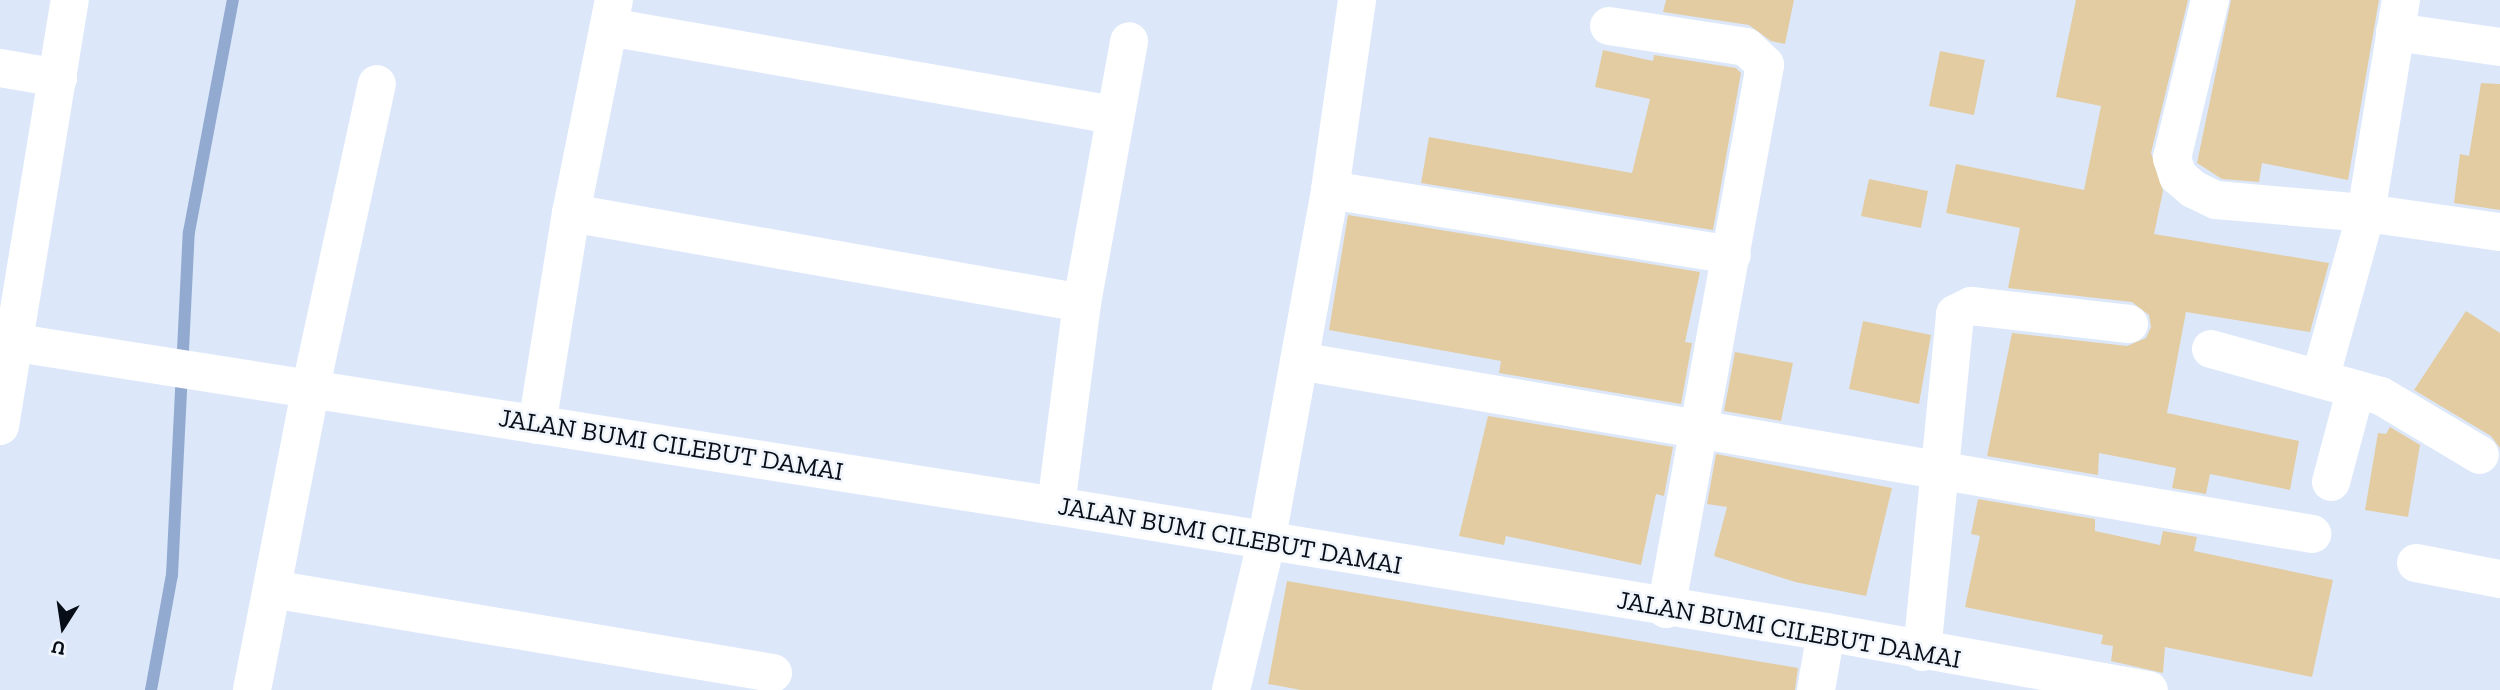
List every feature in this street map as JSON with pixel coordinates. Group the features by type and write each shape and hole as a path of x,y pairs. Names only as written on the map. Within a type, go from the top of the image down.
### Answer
{"street":[{"path":"0,426 16,343 70,0"},
{"path":"1231,690 1266,544 1329,190 1357,0"},
{"path":"2210,0 2172,158 2178,176 2216,200 2366,213 2500,232"},
{"path":"537,425 571,213 612,14 1113,115"},
{"path":"2331,482 2338,384 2398,16 2500,47"},
{"path":"1609,26 1746,47 1765,65 1666,609"},
{"path":"1056,506 1082,303 1113,115 1129,41"},
{"path":"0,68 58,78"},
{"path":"252,690 311,386 377,84"},
{"path":"1329,190 1732,255"},
{"path":"571,213 1082,303"},
{"path":"1922,652 1942,468 1951,324 1961,308 2129,324"},
{"name":"JALAN BUMI CILEBUT DAMAI","path":"16,343 311,386 537,425 1056,506 1266,544 1666,609 1826,632 1922,652 2149,690"},
{"path":"2211,349 2381,396 2480,455"},
{"path":"1299,361 1942,468 2312,534"},
{"path":"2416,563 2500,579"},
{"path":"272,589 773,673"},
{"path":"1816,690 1826,632"}],"building":[{"path":"1666,0 1794,0 1785,44 1771,41 1749,25 1663,12"},
{"path":"2076,0 2188,0 2151,153 2163,191 2154,234 2329,263 2310,332 2186,312 2167,413 2299,441 2290,490 2210,474 2206,494 2172,488 2176,468 2099,453 2098,475 1987,456 2012,333 2127,346 2146,338 2151,327 2149,315 2132,302 2008,288 2020,228 1946,213 1956,164 2084,190 2101,106 2056,97"},
{"path":"2231,0 2379,0 2348,180 2262,163 2259,182 2222,179 2197,163"},
{"path":"1603,50 1653,61 1654,55 1736,68 1741,73 1713,230 1421,183 1429,137 1632,173 1650,99 1595,87"},
{"path":"1940,51 1985,60 1974,115 1929,106"},
{"path":"2481,83 2500,84 2500,210 2454,203 2460,154 2469,156"},
{"path":"1869,179 1928,191 1921,228 1861,216"},
{"path":"1348,215 1700,272 1685,342 1692,343 1681,404 1499,373 1501,361 1329,330"},
{"path":"2466,311 2500,333 2500,448 2491,436 2414,390"},
{"path":"1863,321 1931,335 1919,404 1849,389"},
{"path":"1735,352 1793,363 1781,421 1724,411"},
{"path":"1488,416 1673,447 1664,496 1656,494 1641,565 1506,536 1504,545 1459,536"},
{"path":"2390,427 2420,445 2408,517 2365,510 2378,433 2386,434"},
{"path":"1716,454 1892,488 1866,596 1795,582 1714,556 1727,507 1707,504"},
{"path":"1978,499 2095,519 2095,531 2160,545 2163,531 2197,537 2194,551 2333,580 2312,677 2165,647 2163,673 2111,661 2113,646 2101,644 2103,635 1965,607 1980,536 1971,534"},
{"path":"1287,581 1798,668 1795,690 1301,690 1268,684"}],"waterway":[{"path":"151,690 172,575 189,232 233,0"}]}
